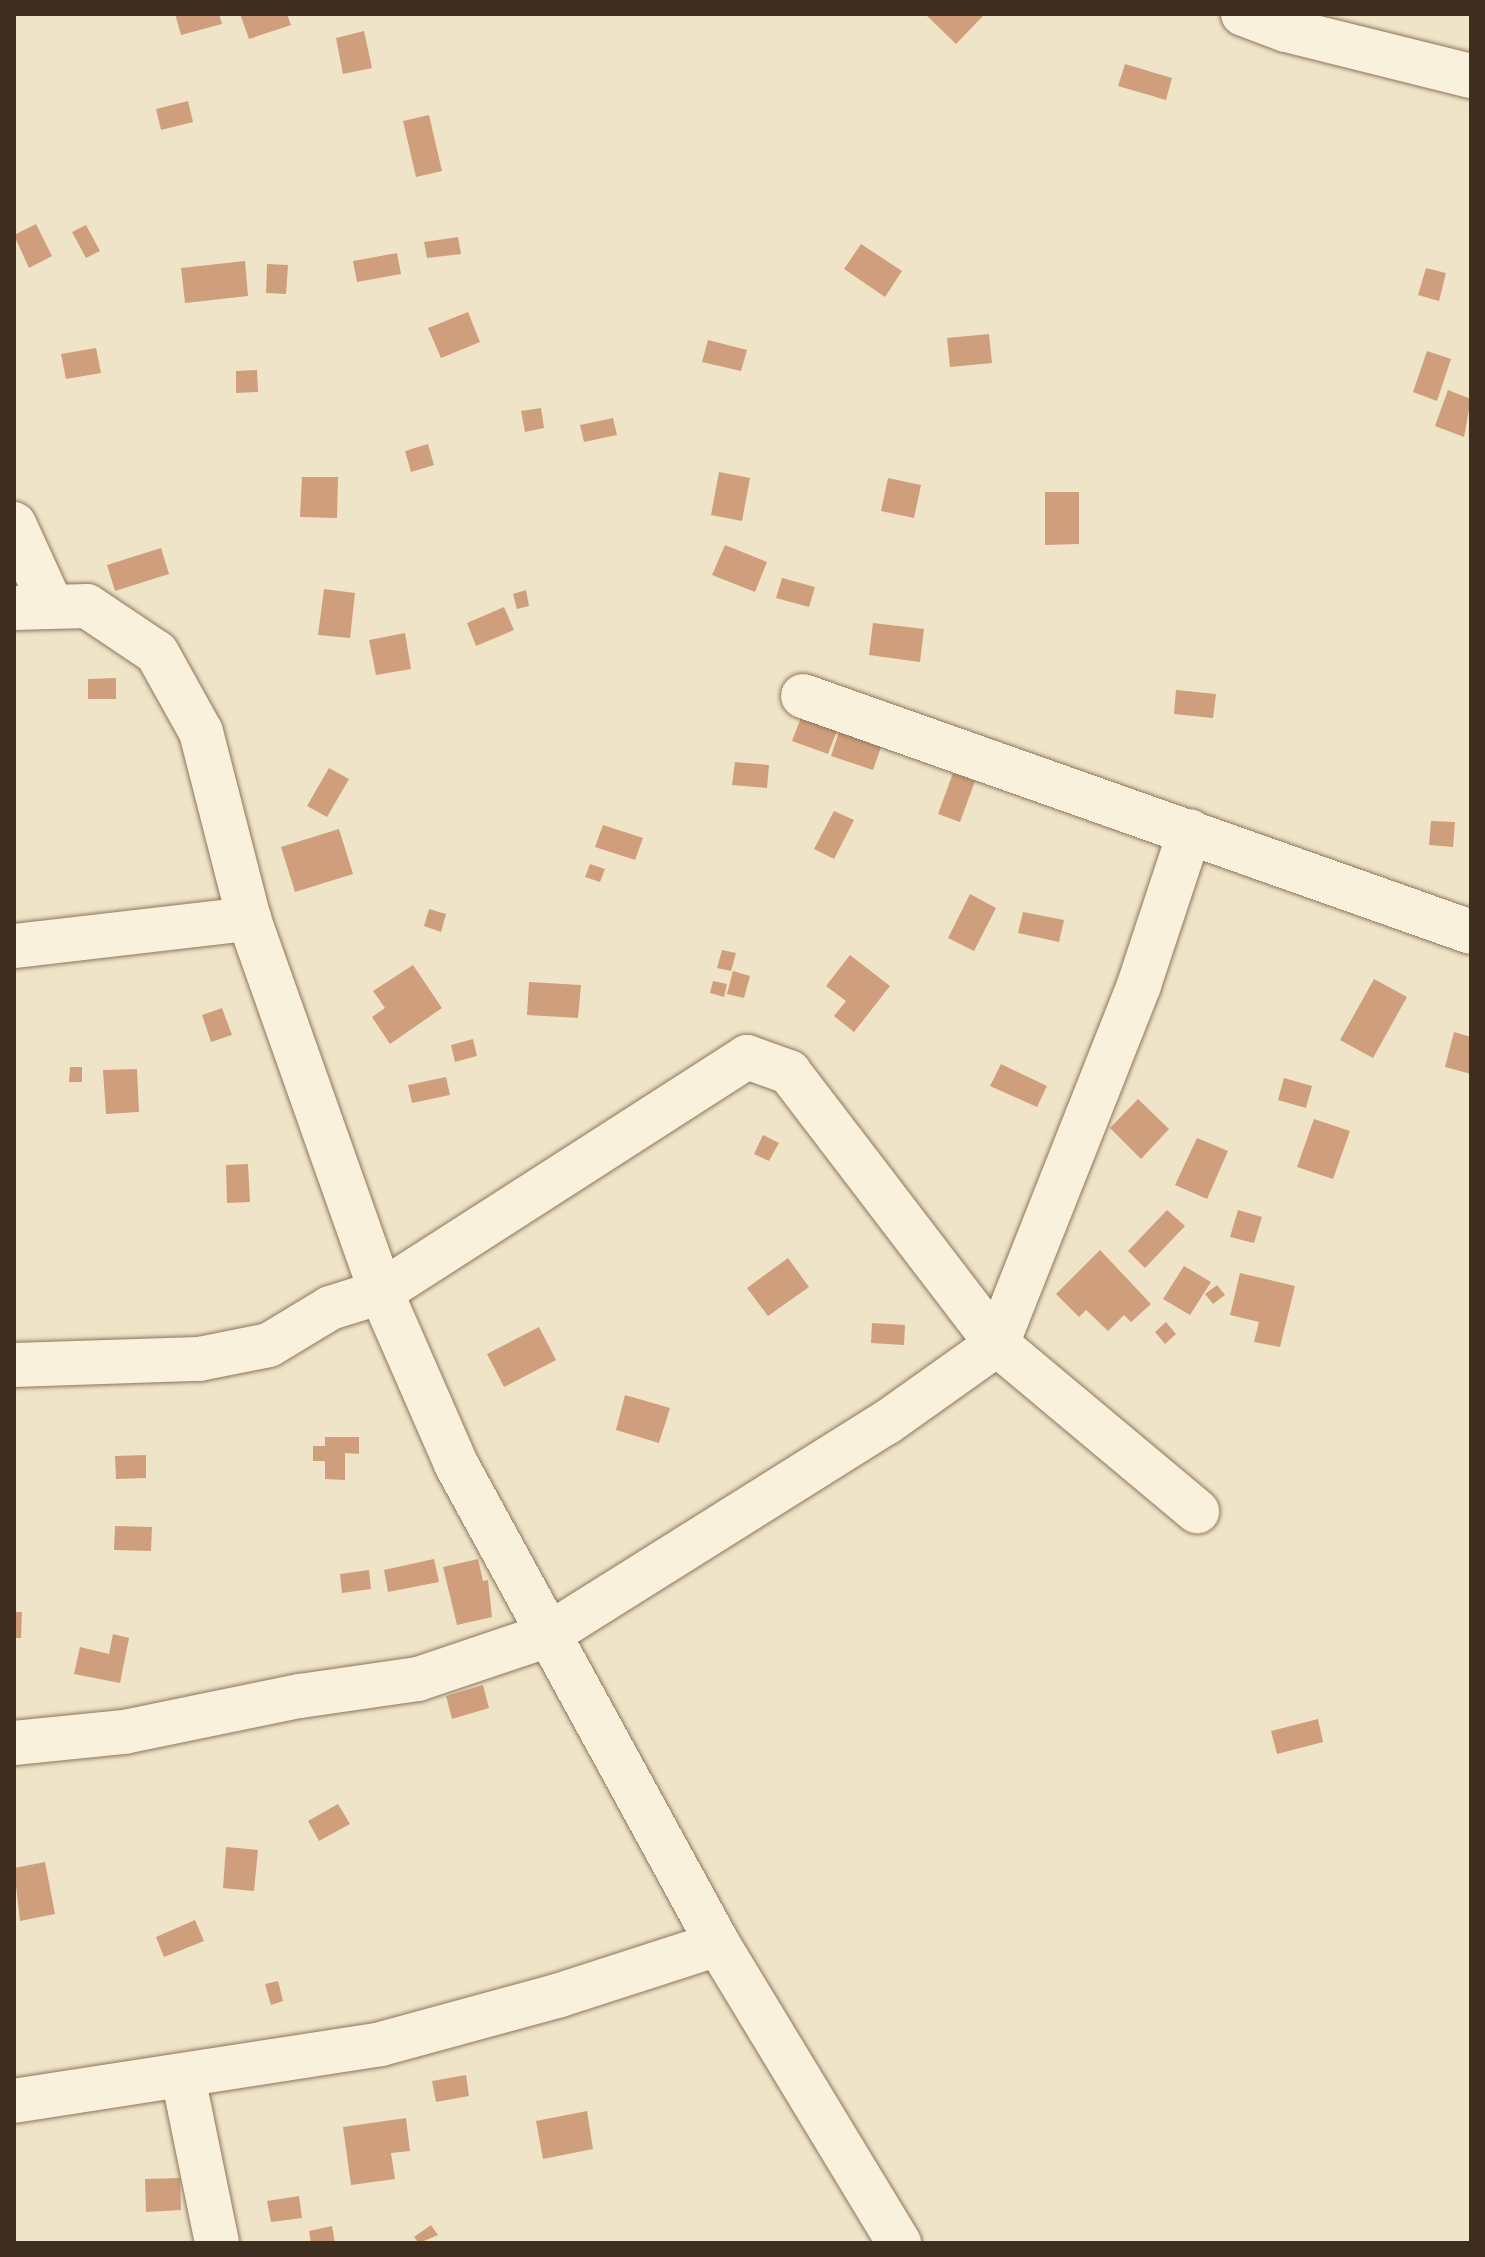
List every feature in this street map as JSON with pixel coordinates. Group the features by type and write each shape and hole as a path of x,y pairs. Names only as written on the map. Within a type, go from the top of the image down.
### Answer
{"street":[{"path":"1243,14 1286,30 1471,76"},
{"path":"14,524 33,608 87,606 157,653 201,732 249,919 381,1292 456,1464 546,1636 718,1944 899,2243"},
{"path":"803,696 1471,932"},
{"path":"14,1743 124,1732 300,1696 418,1679 546,1636 873,1432 997,1344 1139,985 1190,831"},
{"path":"14,946 249,919"},
{"path":"14,1365 199,1359 255,1348 330,1308 381,1292 747,1057 789,1072 997,1344 1197,1511"},
{"path":"14,2101 381,2044 557,1996 718,1944"},
{"path":"183,2077 217,2243"}],"building":[{"path":"175,14 219,14 222,24 181,35"},
{"path":"240,14 287,14 291,25 249,39"},
{"path":"925,14 985,14 956,44"},
{"path":"364,31 372,68 343,74 336,38"},
{"path":"1125,64 1172,78 1166,100 1118,86"},
{"path":"188,101 193,122 161,130 156,109"},
{"path":"429,115 442,171 416,177 403,121"},
{"path":"36,224 52,256 29,268 14,235"},
{"path":"86,225 100,251 86,258 72,232"},
{"path":"458,237 461,254 427,258 424,242"},
{"path":"861,244 902,271 885,297 844,269"},
{"path":"397,253 401,274 357,282 353,261"},
{"path":"245,261 248,296 185,303 181,268"},
{"path":"267,264 288,265 286,294 266,293"},
{"path":"1426,268 1446,273 1439,301 1418,295"},
{"path":"468,312 480,342 441,358 428,328"},
{"path":"989,334 992,363 950,367 947,338"},
{"path":"708,340 747,350 741,371 702,362"},
{"path":"96,348 101,373 66,379 61,354"},
{"path":"1427,351 1451,359 1437,401 1413,392"},
{"path":"257,370 258,392 236,393 236,371"},
{"path":"1448,390 1471,399 1464,437 1435,426"},
{"path":"541,408 544,428 525,432 521,411"},
{"path":"613,418 617,435 584,442 580,425"},
{"path":"428,444 434,465 411,472 405,451"},
{"path":"719,472 750,478 742,521 711,515"},
{"path":"302,477 338,477 337,518 300,517"},
{"path":"888,478 921,485 914,518 881,511"},
{"path":"1045,492 1079,492 1079,544 1045,545"},
{"path":"725,545 767,562 755,592 712,575"},
{"path":"161,548 169,574 115,591 107,565"},
{"path":"782,578 815,587 809,607 776,598"},
{"path":"324,589 355,593 350,638 318,635"},
{"path":"526,590 529,606 517,609 513,594"},
{"path":"504,607 514,630 476,646 467,623"},
{"path":"873,623 924,629 920,662 869,655"},
{"path":"405,633 411,669 376,675 369,640"},
{"path":"116,678 116,699 88,699 88,679"},
{"path":"1176,690 1216,694 1213,718 1174,714"},
{"path":"802,715 838,728 828,754 792,741"},
{"path":"839,732 881,747 873,770 831,756"},
{"path":"735,762 769,765 767,788 732,785"},
{"path":"329,768 349,779 327,817 307,806"},
{"path":"953,773 975,781 960,822 938,814"},
{"path":"834,811 854,820 834,859 814,849"},
{"path":"1431,821 1455,822 1453,847 1429,845"},
{"path":"603,825 643,838 635,860 595,847"},
{"path":"339,829 353,874 295,892 281,847"},
{"path":"590,864 605,869 600,882 585,877"},
{"path":"970,894 996,908 974,951 948,938"},
{"path":"429,909 446,914 441,932 424,926"},
{"path":"1023,912 1064,920 1059,942 1018,933"},
{"path":"722,950 736,953 731,971 717,968"},
{"path":"850,955 890,986 854,1032 834,1016 846,1001 826,986"},
{"path":"413,965 442,1008 390,1044 372,1017 385,1008 373,991"},
{"path":"733,971 750,976 744,998 727,994"},
{"path":"1374,979 1407,997 1373,1058 1340,1040"},
{"path":"713,981 727,984 724,997 710,993"},
{"path":"529,982 581,985 578,1018 527,1015"},
{"path":"222,1008 232,1035 211,1042 202,1015"},
{"path":"1454,1032 1471,1037 1471,1074 1445,1067"},
{"path":"473,1039 477,1056 455,1062 451,1045"},
{"path":"1001,1064 1047,1086 1037,1107 990,1086"},
{"path":"70,1067 82,1067 82,1082 69,1082"},
{"path":"137,1069 139,1112 106,1114 103,1070"},
{"path":"446,1077 450,1095 412,1103 408,1085"},
{"path":"1284,1078 1312,1086 1306,1108 1278,1100"},
{"path":"1138,1099 1169,1129 1141,1159 1110,1128"},
{"path":"1314,1119 1350,1131 1333,1179 1297,1167"},
{"path":"763,1135 779,1143 769,1161 754,1154"},
{"path":"1197,1138 1228,1151 1207,1199 1175,1185"},
{"path":"248,1164 250,1202 227,1203 226,1165"},
{"path":"1167,1210 1185,1226 1145,1268 1128,1251"},
{"path":"1238,1210 1262,1217 1254,1243 1230,1237"},
{"path":"1100,1250 1151,1304 1131,1322 1124,1315 1108,1331 1086,1310 1079,1317 1056,1294"},
{"path":"788,1258 809,1287 768,1316 747,1288"},
{"path":"1184,1266 1211,1282 1190,1315 1163,1299"},
{"path":"1240,1273 1295,1286 1280,1347 1254,1342 1259,1322 1230,1315"},
{"path":"1217,1285 1225,1295 1213,1304 1205,1294"},
{"path":"1166,1322 1176,1334 1165,1344 1155,1332"},
{"path":"872,1323 905,1325 904,1345 871,1343"},
{"path":"539,1327 556,1360 504,1387 487,1354"},
{"path":"625,1395 670,1408 659,1443 616,1430"},
{"path":"325,1437 359,1437 359,1454 345,1453 345,1480 325,1479 325,1461 313,1461 313,1446 325,1446"},
{"path":"146,1455 146,1478 116,1479 115,1456"},
{"path":"115,1526 152,1527 151,1551 114,1550"},
{"path":"434,1559 439,1582 388,1592 384,1570"},
{"path":"478,1559 483,1581 488,1580 492,1617 457,1625 443,1567"},
{"path":"369,1570 371,1589 342,1593 340,1574"},
{"path":"14,1612 22,1612 21,1638 14,1638"},
{"path":"113,1634 129,1638 120,1683 74,1674 80,1647 109,1654"},
{"path":"483,1685 489,1708 452,1719 446,1696"},
{"path":"1318,1719 1323,1742 1277,1754 1271,1731"},
{"path":"338,1804 350,1824 319,1841 308,1821"},
{"path":"226,1847 258,1850 254,1891 223,1888"},
{"path":"45,1862 55,1914 20,1921 14,1868"},
{"path":"195,1920 204,1941 164,1957 156,1937"},
{"path":"278,1981 283,2001 271,2005 265,1984"},
{"path":"466,2075 469,2096 436,2102 432,2081"},
{"path":"587,2111 593,2149 543,2159 536,2121"},
{"path":"406,2118 410,2151 391,2153 395,2179 351,2185 343,2127"},
{"path":"180,2178 181,2210 146,2212 145,2179"},
{"path":"299,2196 302,2218 271,2222 267,2201"},
{"path":"431,2225 438,2235 419,2243 414,2237"},
{"path":"332,2226 335,2243 311,2243 309,2231"}]}
